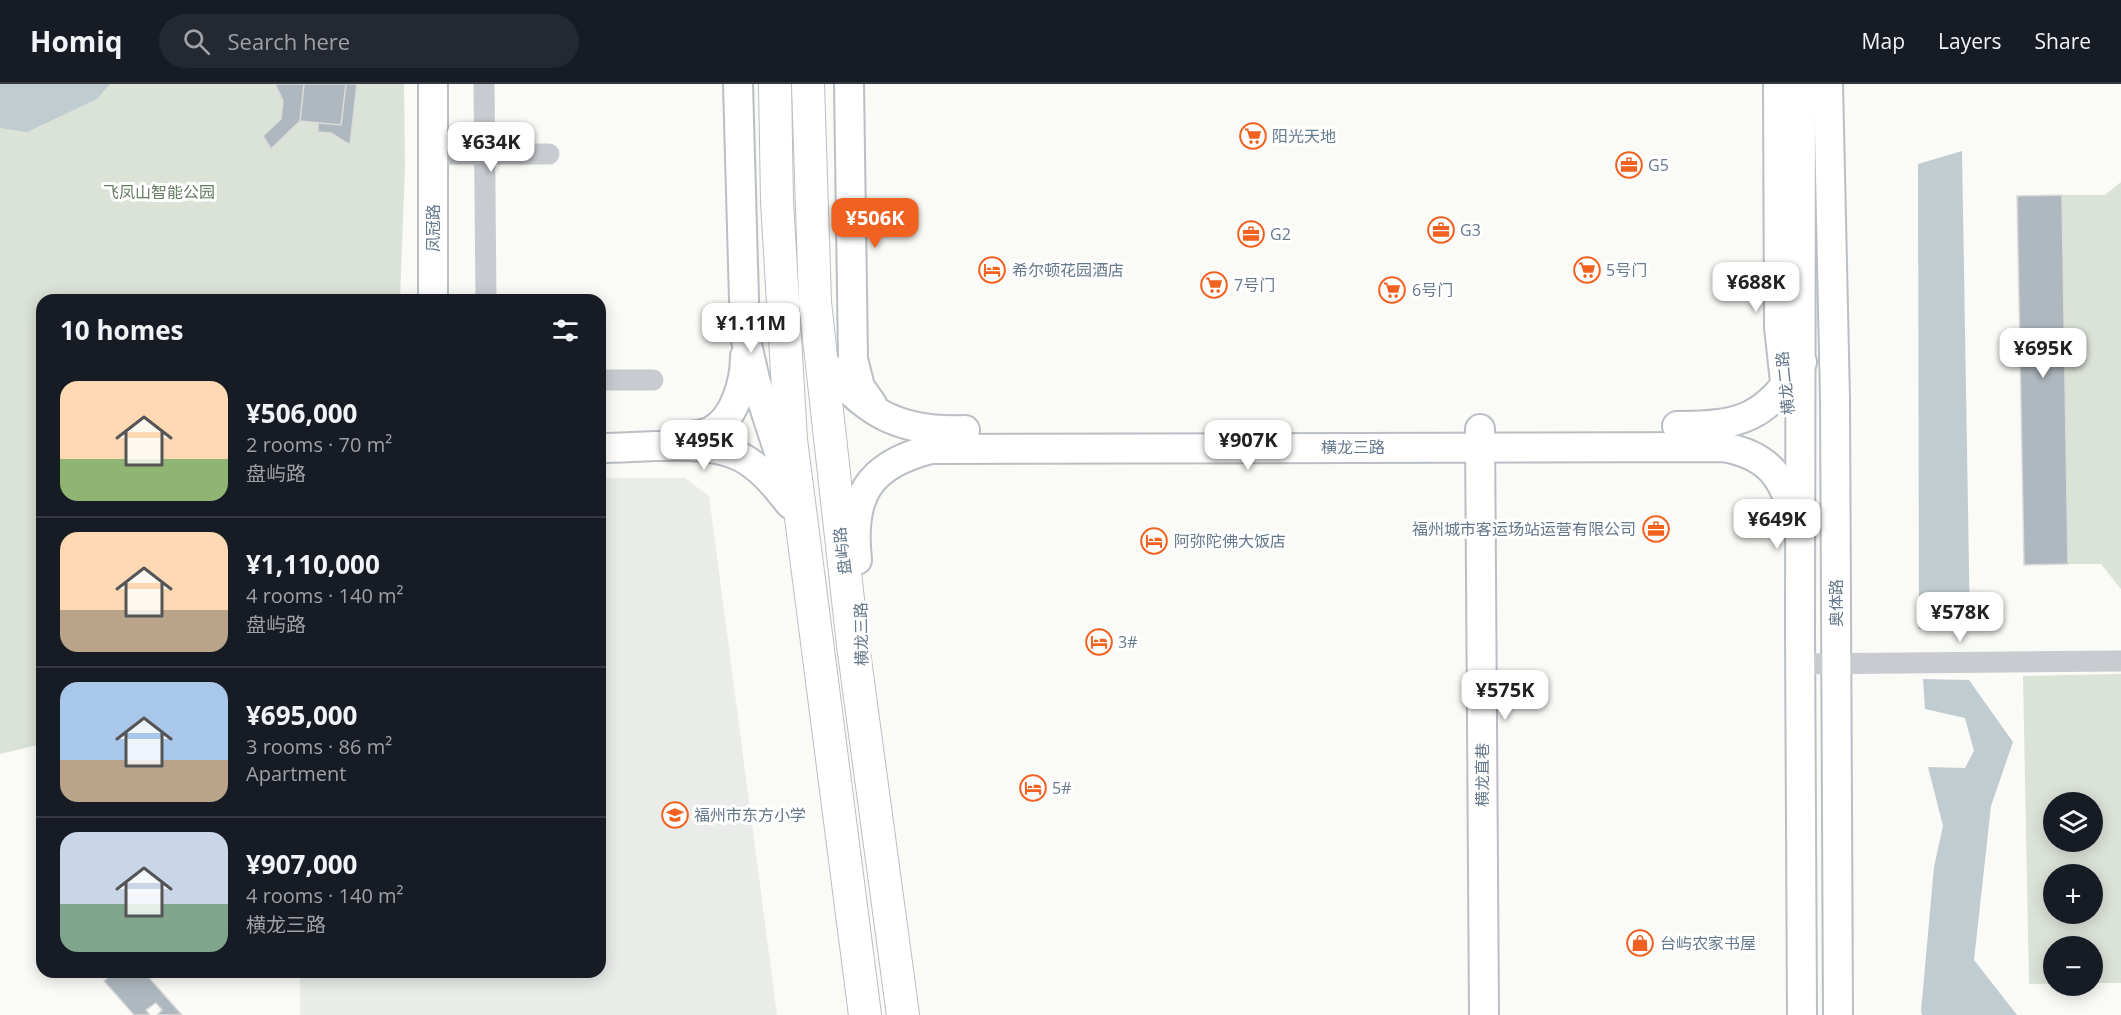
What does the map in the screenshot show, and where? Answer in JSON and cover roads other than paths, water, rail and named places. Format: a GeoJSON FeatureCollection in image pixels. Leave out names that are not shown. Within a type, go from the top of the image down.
{"type":"FeatureCollection","features":[{"type":"Feature","properties":{"kind":"main road","name":"凤冠路"},"geometry":{"type":"LineString","coordinates":[[433,84],[433,294]]}},
{"type":"Feature","properties":{"kind":"main road"},"geometry":{"type":"LineString","coordinates":[[721,424],[743,382],[745,336],[738,84]]}},
{"type":"Feature","properties":{"kind":"main road"},"geometry":{"type":"LineString","coordinates":[[775,84],[781,287],[791,440],[865,1015]]}},
{"type":"Feature","properties":{"kind":"main road","name":"盘屿路"},"geometry":{"type":"LineString","coordinates":[[808,84],[813,272],[821,359],[860,703],[903,1015]]}},
{"type":"Feature","properties":{"kind":"main road"},"geometry":{"type":"LineString","coordinates":[[849,84],[853,359],[860,387],[869,401],[889,420]]}},
{"type":"Feature","properties":{"kind":"main road","name":"横龙二路"},"geometry":{"type":"LineString","coordinates":[[1778,84],[1779,327],[1800,538]]}},
{"type":"Feature","properties":{"kind":"main road"},"geometry":{"type":"LineString","coordinates":[[1801,84],[1802,1015]]}},
{"type":"Feature","properties":{"kind":"main road","name":"奥体路"},"geometry":{"type":"LineString","coordinates":[[1828,84],[1838,1015]]}},
{"type":"Feature","properties":{"kind":"main road"},"geometry":{"type":"LineString","coordinates":[[606,437],[687,436],[710,432],[744,408],[759,393],[772,366],[781,287]]}},
{"type":"Feature","properties":{"kind":"main road"},"geometry":{"type":"LineString","coordinates":[[745,336],[759,393],[801,519]]}},
{"type":"Feature","properties":{"kind":"main road","name":"横龙三路"},"geometry":{"type":"LineString","coordinates":[[821,359],[852,396],[889,420],[915,429],[1480,437],[1710,446],[1747,452],[1761,459],[1782,482],[1800,538]]}},
{"type":"Feature","properties":{"kind":"main road","name":"横龙三路"},"geometry":{"type":"LineString","coordinates":[[860,703],[863,624],[855,541],[856,511],[861,496],[870,482],[886,466],[901,458],[931,449],[1480,437],[1719,426],[1762,410],[1785,386],[1802,362]]}},
{"type":"Feature","properties":{"kind":"main road","name":"横龙直巷"},"geometry":{"type":"LineString","coordinates":[[1480,437],[1484,1015]]}},
{"type":"Feature","properties":{"kind":"main road"},"geometry":{"type":"LineString","coordinates":[[606,448],[686,447],[727,451],[762,472],[801,519]]}},
{"type":"Feature","properties":{"kind":"street"},"geometry":{"type":"LineString","coordinates":[[484,84],[486,294]]}},
{"type":"Feature","properties":{"kind":"street"},"geometry":{"type":"LineString","coordinates":[[433,154],[549,154]]}},
{"type":"Feature","properties":{"kind":"street"},"geometry":{"type":"LineString","coordinates":[[606,380],[652,380]]}},
{"type":"Feature","properties":{"kind":"street"},"geometry":{"type":"LineString","coordinates":[[1800,664],[2121,661]]}},
{"type":"Feature","properties":{"kind":"place","name":"阳光天地"},"geometry":{"type":"Point","coordinates":[1253,136]}},
{"type":"Feature","properties":{"kind":"place","name":"G5"},"geometry":{"type":"Point","coordinates":[1629,165]}},
{"type":"Feature","properties":{"kind":"place","name":"G3"},"geometry":{"type":"Point","coordinates":[1441,230]}},
{"type":"Feature","properties":{"kind":"place","name":"G2"},"geometry":{"type":"Point","coordinates":[1251,234]}},
{"type":"Feature","properties":{"kind":"place","name":"希尔顿花园酒店"},"geometry":{"type":"Point","coordinates":[992,270]}},
{"type":"Feature","properties":{"kind":"place","name":"5号门"},"geometry":{"type":"Point","coordinates":[1587,270]}},
{"type":"Feature","properties":{"kind":"place","name":"7号门"},"geometry":{"type":"Point","coordinates":[1214,285]}},
{"type":"Feature","properties":{"kind":"place","name":"6号门"},"geometry":{"type":"Point","coordinates":[1392,290]}},
{"type":"Feature","properties":{"kind":"place","name":"福州城市客运场站运营有限公司"},"geometry":{"type":"Point","coordinates":[1656,529]}},
{"type":"Feature","properties":{"kind":"place","name":"阿弥陀佛大饭店"},"geometry":{"type":"Point","coordinates":[1154,541]}},
{"type":"Feature","properties":{"kind":"place","name":"3#"},"geometry":{"type":"Point","coordinates":[1099,642]}},
{"type":"Feature","properties":{"kind":"place","name":"5#"},"geometry":{"type":"Point","coordinates":[1033,788]}},
{"type":"Feature","properties":{"kind":"place","name":"福州市东方小学"},"geometry":{"type":"Point","coordinates":[675,815]}},
{"type":"Feature","properties":{"kind":"place","name":"台屿农家书屋"},"geometry":{"type":"Point","coordinates":[1640,943]}},
{"type":"Feature","properties":{"kind":"park label","name":"飞凤山智能公园"},"geometry":{"type":"Point","coordinates":[159,192]}}]}
